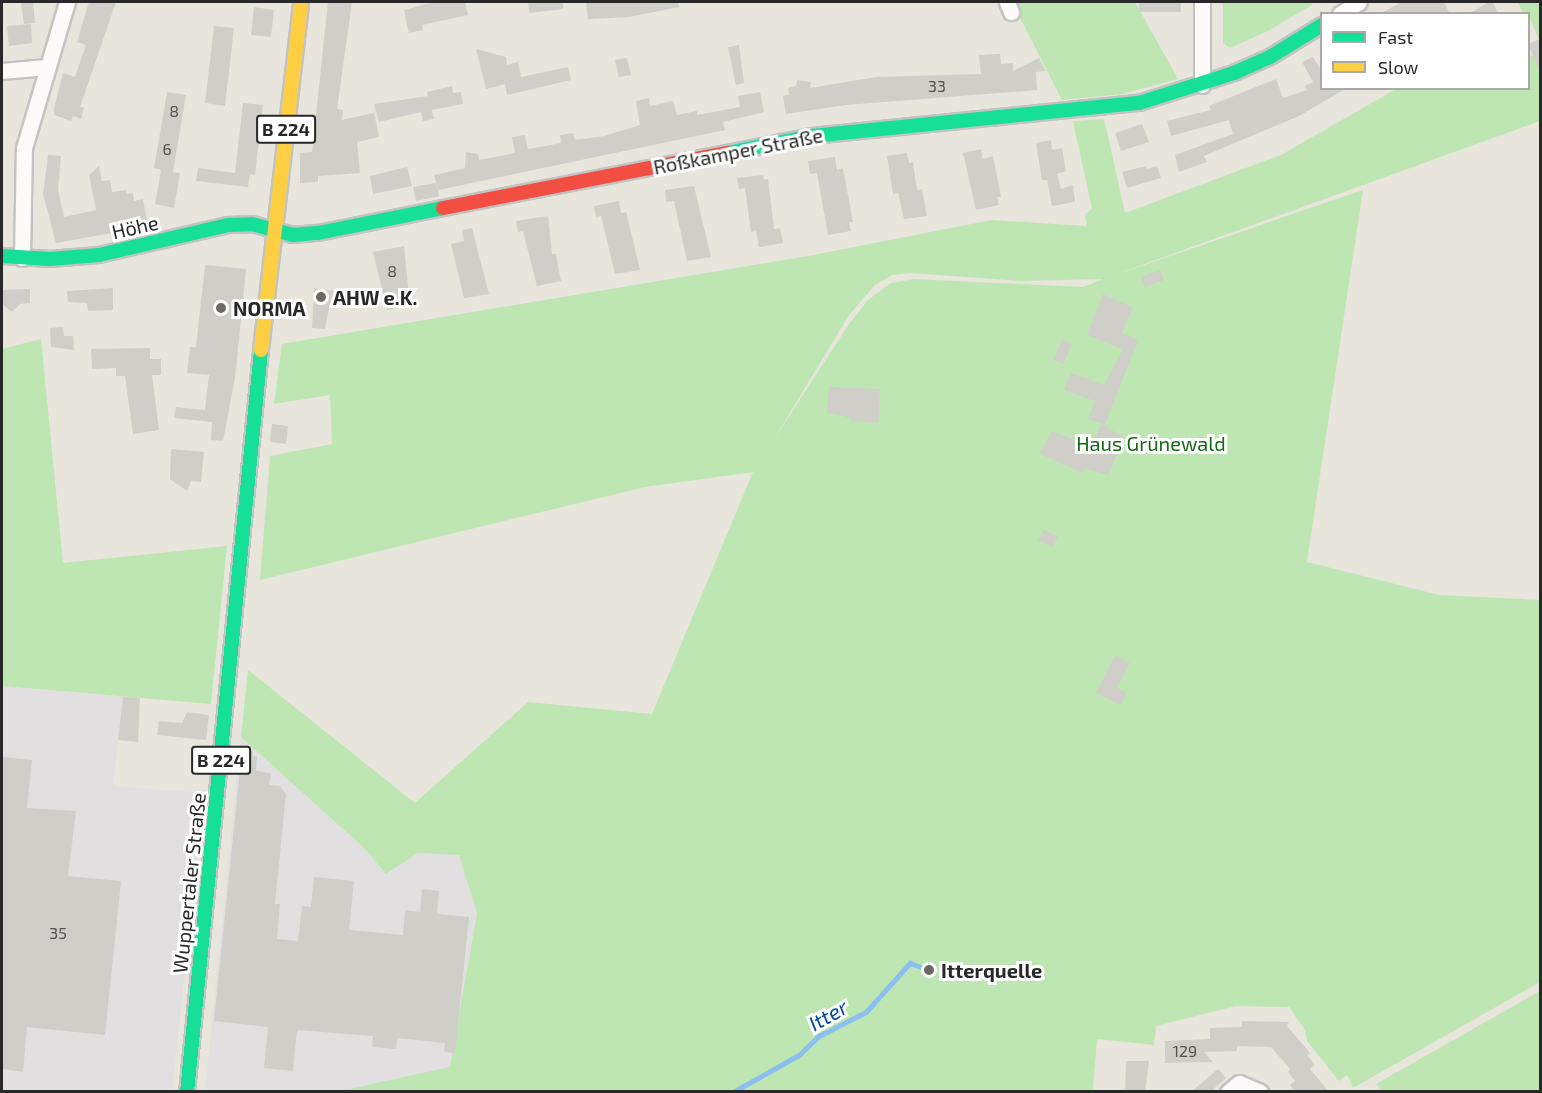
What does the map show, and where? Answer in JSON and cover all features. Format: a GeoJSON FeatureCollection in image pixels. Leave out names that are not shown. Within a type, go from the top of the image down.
{"type":"FeatureCollection","features":[{"type":"Feature","properties":{"kind":"street"},"geometry":{"type":"LineString","coordinates":[[22,258],[24,148],[67,2]]}},
{"type":"Feature","properties":{"kind":"street","name":"B 224"},"geometry":{"type":"LineString","coordinates":[[276,230],[301,2]]}},
{"type":"Feature","properties":{"kind":"street"},"geometry":{"type":"LineString","coordinates":[[1202,2],[1202,85]]}},
{"type":"Feature","properties":{"kind":"street"},"geometry":{"type":"LineString","coordinates":[[1343,12],[1359,2]]}},
{"type":"Feature","properties":{"kind":"street","name":"Roßkamper Straße"},"geometry":{"type":"LineString","coordinates":[[276,230],[293,235],[318,233],[812,136],[1139,103],[1202,85],[1270,57],[1320,26]]}},
{"type":"Feature","properties":{"kind":"street"},"geometry":{"type":"LineString","coordinates":[[2,71],[46,67]]}},
{"type":"Feature","properties":{"kind":"street","name":"Höhe"},"geometry":{"type":"LineString","coordinates":[[2,256],[22,258],[99,255],[228,225],[252,224],[276,230]]}},
{"type":"Feature","properties":{"kind":"street","name":"Wuppertaler Straße"},"geometry":{"type":"LineString","coordinates":[[187,1092],[276,230]]}},
{"type":"Feature","properties":{"kind":"street"},"geometry":{"type":"LineString","coordinates":[[1228,1092],[1239,1083],[1260,1092]]}},
{"type":"Feature","properties":{"kind":"shaded area"},"geometry":{"type":"Polygon","coordinates":[[[2,686],[123,697],[113,786],[204,793],[172,1091],[2,1091],[2,686]]]}},
{"type":"Feature","properties":{"kind":"shaded area"},"geometry":{"type":"Polygon","coordinates":[[[241,737],[363,847],[386,874],[418,853],[459,855],[477,913],[450,1068],[340,1091],[205,1092],[241,737]]]}},
{"type":"Feature","properties":{"kind":"green space"},"geometry":{"type":"Polygon","coordinates":[[[1012,2],[1135,2],[1178,79],[1122,94],[1062,100],[1012,2]]]}},
{"type":"Feature","properties":{"kind":"green space"},"geometry":{"type":"Polygon","coordinates":[[[1223,2],[1311,2],[1312,5],[1268,31],[1230,48],[1223,43],[1223,2]]]}},
{"type":"Feature","properties":{"kind":"green space"},"geometry":{"type":"Polygon","coordinates":[[[1517,2],[1540,2],[1540,42],[1530,19],[1530,12],[1523,12],[1517,2]]]}},
{"type":"Feature","properties":{"kind":"green space","name":"Haus Grünewald"},"geometry":{"type":"Polygon","coordinates":[[[1540,52],[1540,121],[1106,278],[1363,190],[1307,562],[1439,595],[1540,600],[1540,982],[1353,1088],[1347,1075],[1339,1081],[1307,1041],[1305,1030],[1289,1007],[1236,1006],[1156,1026],[1154,1045],[1097,1039],[1093,1091],[340,1091],[450,1067],[477,913],[459,855],[418,853],[386,874],[363,847],[241,737],[248,670],[415,803],[528,702],[652,714],[753,472],[645,487],[260,580],[270,456],[332,444],[330,395],[274,404],[282,344],[808,256],[992,220],[1087,226],[1085,214],[1092,209],[1073,121],[1104,119],[1125,213],[1281,155],[1394,90],[1530,90],[1530,57],[1540,52]],[[910,273],[892,275],[875,285],[849,315],[773,441],[849,324],[868,300],[891,283],[914,279],[1083,287],[1104,279],[1021,281],[910,273]]]}},
{"type":"Feature","properties":{"kind":"green space"},"geometry":{"type":"Polygon","coordinates":[[[41,339],[63,563],[227,546],[211,704],[2,686],[2,349],[41,339]]]}},
{"type":"Feature","properties":{"kind":"green space"},"geometry":{"type":"Polygon","coordinates":[[[1540,991],[1540,1091],[1383,1092],[1376,1084],[1540,991]]]}},
{"type":"Feature","properties":{"kind":"building"},"geometry":{"type":"Polygon","coordinates":[[[21,2],[33,2],[35,23],[24,24],[21,2]]]}},
{"type":"Feature","properties":{"kind":"building"},"geometry":{"type":"Polygon","coordinates":[[[89,2],[116,2],[80,107],[84,108],[81,119],[73,116],[71,121],[54,115],[54,109],[63,73],[75,77],[86,45],[77,42],[89,2]]]}},
{"type":"Feature","properties":{"kind":"building"},"geometry":{"type":"Polygon","coordinates":[[[328,2],[352,2],[337,109],[343,110],[342,120],[374,113],[379,137],[357,142],[360,173],[318,176],[318,182],[300,183],[300,153],[312,152],[328,2]]]}},
{"type":"Feature","properties":{"kind":"building"},"geometry":{"type":"Polygon","coordinates":[[[434,2],[465,2],[468,15],[422,25],[423,30],[409,33],[404,10],[434,2]]]}},
{"type":"Feature","properties":{"kind":"building"},"geometry":{"type":"Polygon","coordinates":[[[528,2],[563,2],[563,9],[529,13],[528,2]]]}},
{"type":"Feature","properties":{"kind":"building"},"geometry":{"type":"Polygon","coordinates":[[[586,2],[678,2],[679,7],[629,17],[588,19],[586,2]]]}},
{"type":"Feature","properties":{"kind":"building"},"geometry":{"type":"Polygon","coordinates":[[[1139,2],[1181,2],[1181,12],[1139,12],[1139,2]]]}},
{"type":"Feature","properties":{"kind":"building"},"geometry":{"type":"Polygon","coordinates":[[[1402,2],[1444,2],[1449,12],[1383,12],[1402,2]]]}},
{"type":"Feature","properties":{"kind":"building"},"geometry":{"type":"Polygon","coordinates":[[[1493,2],[1497,12],[1472,12],[1493,2]]]}},
{"type":"Feature","properties":{"kind":"building"},"geometry":{"type":"Polygon","coordinates":[[[254,7],[274,10],[271,37],[251,35],[254,7]]]}},
{"type":"Feature","properties":{"kind":"building"},"geometry":{"type":"Polygon","coordinates":[[[31,24],[32,43],[9,46],[7,26],[31,24]]]}},
{"type":"Feature","properties":{"kind":"building"},"geometry":{"type":"Polygon","coordinates":[[[214,26],[234,28],[225,106],[205,103],[214,26]]]}},
{"type":"Feature","properties":{"kind":"building"},"geometry":{"type":"Polygon","coordinates":[[[1540,39],[1540,73],[1530,49],[1530,43],[1540,39]]]}},
{"type":"Feature","properties":{"kind":"building"},"geometry":{"type":"Polygon","coordinates":[[[739,45],[744,83],[736,85],[728,47],[739,45]]]}},
{"type":"Feature","properties":{"kind":"building"},"geometry":{"type":"Polygon","coordinates":[[[476,49],[506,57],[507,65],[518,62],[521,77],[568,67],[571,80],[507,95],[505,84],[486,89],[476,49]]]}},
{"type":"Feature","properties":{"kind":"building"},"geometry":{"type":"Polygon","coordinates":[[[1000,54],[1001,64],[1013,63],[1013,71],[1039,58],[1046,71],[1036,72],[1037,90],[846,105],[786,114],[783,96],[789,95],[788,88],[796,86],[797,80],[811,82],[810,88],[876,77],[981,74],[979,55],[1000,54]]]}},
{"type":"Feature","properties":{"kind":"building"},"geometry":{"type":"Polygon","coordinates":[[[1313,57],[1320,69],[1320,90],[1344,90],[1299,116],[1204,156],[1207,162],[1179,172],[1175,155],[1233,134],[1229,120],[1171,136],[1167,121],[1211,110],[1209,106],[1276,79],[1283,98],[1307,90],[1305,86],[1313,82],[1302,62],[1313,57]]]}},
{"type":"Feature","properties":{"kind":"building"},"geometry":{"type":"Polygon","coordinates":[[[627,58],[631,75],[619,77],[615,60],[627,58]]]}},
{"type":"Feature","properties":{"kind":"building"},"geometry":{"type":"Polygon","coordinates":[[[452,86],[453,93],[461,92],[463,104],[432,110],[434,119],[423,121],[421,112],[379,122],[374,104],[428,96],[427,92],[452,86]]]}},
{"type":"Feature","properties":{"kind":"building"},"geometry":{"type":"Polygon","coordinates":[[[167,92],[186,95],[173,172],[180,173],[174,208],[155,204],[161,170],[154,168],[167,92]]]}},
{"type":"Feature","properties":{"kind":"building"},"geometry":{"type":"Polygon","coordinates":[[[760,92],[764,112],[723,122],[725,130],[438,190],[434,175],[465,168],[466,152],[478,154],[479,160],[515,153],[512,137],[525,135],[528,149],[561,143],[560,135],[573,133],[575,140],[604,136],[640,125],[636,101],[649,98],[650,106],[673,101],[677,115],[697,111],[697,115],[740,107],[738,96],[760,92]]]}},
{"type":"Feature","properties":{"kind":"building"},"geometry":{"type":"Polygon","coordinates":[[[243,103],[263,105],[255,175],[250,174],[248,187],[196,181],[198,168],[235,173],[243,103]]]}},
{"type":"Feature","properties":{"kind":"building"},"geometry":{"type":"Polygon","coordinates":[[[1142,124],[1149,142],[1121,151],[1115,133],[1142,124]]]}},
{"type":"Feature","properties":{"kind":"building"},"geometry":{"type":"Polygon","coordinates":[[[1051,140],[1052,150],[1062,148],[1066,171],[1057,174],[1061,189],[1073,185],[1075,202],[1052,206],[1047,180],[1042,180],[1036,143],[1051,140]]]}},
{"type":"Feature","properties":{"kind":"building"},"geometry":{"type":"Polygon","coordinates":[[[981,149],[983,159],[993,156],[1001,197],[997,197],[999,205],[976,210],[963,153],[981,149]]]}},
{"type":"Feature","properties":{"kind":"building"},"geometry":{"type":"Polygon","coordinates":[[[907,153],[909,163],[913,162],[917,190],[922,189],[927,216],[904,219],[898,193],[893,194],[887,156],[907,153]]]}},
{"type":"Feature","properties":{"kind":"building"},"geometry":{"type":"Polygon","coordinates":[[[48,155],[61,156],[58,190],[64,217],[96,210],[89,175],[99,166],[102,181],[110,180],[112,192],[126,190],[126,194],[133,193],[134,201],[143,199],[147,222],[133,224],[134,229],[56,243],[43,194],[48,155]]]}},
{"type":"Feature","properties":{"kind":"building"},"geometry":{"type":"Polygon","coordinates":[[[835,157],[837,170],[843,168],[853,222],[849,222],[851,231],[828,235],[817,173],[810,174],[808,161],[835,157]]]}},
{"type":"Feature","properties":{"kind":"building"},"geometry":{"type":"Polygon","coordinates":[[[1146,166],[1147,169],[1157,166],[1161,178],[1127,188],[1122,172],[1146,166]]]}},
{"type":"Feature","properties":{"kind":"building"},"geometry":{"type":"Polygon","coordinates":[[[407,167],[412,186],[373,194],[370,176],[407,167]]]}},
{"type":"Feature","properties":{"kind":"building"},"geometry":{"type":"Polygon","coordinates":[[[763,175],[764,180],[768,179],[774,229],[780,228],[783,243],[759,247],[756,231],[751,232],[745,188],[739,189],[737,178],[763,175]]]}},
{"type":"Feature","properties":{"kind":"building"},"geometry":{"type":"Polygon","coordinates":[[[436,183],[439,196],[416,201],[413,187],[436,183]]]}},
{"type":"Feature","properties":{"kind":"building"},"geometry":{"type":"Polygon","coordinates":[[[694,186],[711,257],[687,261],[674,201],[666,202],[665,190],[694,186]]]}},
{"type":"Feature","properties":{"kind":"building"},"geometry":{"type":"Polygon","coordinates":[[[619,201],[621,213],[626,212],[640,270],[615,274],[601,216],[596,217],[594,206],[619,201]]]}},
{"type":"Feature","properties":{"kind":"building"},"geometry":{"type":"Polygon","coordinates":[[[548,216],[552,254],[556,254],[561,281],[537,286],[523,231],[518,232],[516,221],[548,216]]]}},
{"type":"Feature","properties":{"kind":"building"},"geometry":{"type":"Polygon","coordinates":[[[472,228],[489,294],[464,298],[451,244],[464,241],[462,230],[472,228]]]}},
{"type":"Feature","properties":{"kind":"building"},"geometry":{"type":"Polygon","coordinates":[[[404,246],[410,306],[387,310],[373,252],[404,246]]]}},
{"type":"Feature","properties":{"kind":"building","name":"NORMA"},"geometry":{"type":"Polygon","coordinates":[[[205,265],[246,269],[235,378],[223,441],[211,440],[212,422],[174,418],[176,407],[205,410],[209,375],[187,373],[190,347],[196,347],[205,265]]]}},
{"type":"Feature","properties":{"kind":"building"},"geometry":{"type":"Polygon","coordinates":[[[1160,270],[1164,280],[1145,287],[1141,277],[1160,270]]]}},
{"type":"Feature","properties":{"kind":"building"},"geometry":{"type":"Polygon","coordinates":[[[113,288],[113,310],[88,311],[87,303],[68,302],[67,291],[113,288]]]}},
{"type":"Feature","properties":{"kind":"building"},"geometry":{"type":"Polygon","coordinates":[[[314,288],[342,292],[340,305],[330,304],[325,329],[312,328],[314,288]]]}},
{"type":"Feature","properties":{"kind":"building"},"geometry":{"type":"Polygon","coordinates":[[[30,289],[30,303],[20,304],[12,312],[2,304],[2,290],[30,289]]]}},
{"type":"Feature","properties":{"kind":"building"},"geometry":{"type":"Polygon","coordinates":[[[1103,294],[1133,307],[1122,333],[1138,340],[1105,425],[1088,419],[1095,401],[1064,390],[1071,373],[1104,385],[1120,355],[1122,349],[1087,335],[1103,294]]]}},
{"type":"Feature","properties":{"kind":"building"},"geometry":{"type":"Polygon","coordinates":[[[63,327],[64,336],[73,336],[74,350],[51,347],[50,328],[63,327]]]}},
{"type":"Feature","properties":{"kind":"building"},"geometry":{"type":"Polygon","coordinates":[[[1062,340],[1072,344],[1063,364],[1053,360],[1062,340]]]}},
{"type":"Feature","properties":{"kind":"building"},"geometry":{"type":"Polygon","coordinates":[[[150,348],[150,359],[161,359],[161,375],[152,375],[159,430],[133,434],[125,376],[116,376],[116,368],[92,369],[91,349],[150,348]]]}},
{"type":"Feature","properties":{"kind":"building"},"geometry":{"type":"Polygon","coordinates":[[[829,387],[880,389],[878,423],[851,421],[851,418],[827,412],[829,387]]]}},
{"type":"Feature","properties":{"kind":"building"},"geometry":{"type":"Polygon","coordinates":[[[272,424],[288,426],[286,444],[270,442],[272,424]]]}},
{"type":"Feature","properties":{"kind":"building"},"geometry":{"type":"Polygon","coordinates":[[[1101,424],[1124,437],[1108,475],[1085,468],[1083,473],[1040,454],[1051,431],[1092,446],[1101,424]]]}},
{"type":"Feature","properties":{"kind":"building"},"geometry":{"type":"Polygon","coordinates":[[[171,449],[204,452],[201,482],[191,481],[187,491],[170,479],[171,449]]]}},
{"type":"Feature","properties":{"kind":"building"},"geometry":{"type":"Polygon","coordinates":[[[1043,530],[1058,536],[1053,547],[1038,541],[1043,530]]]}},
{"type":"Feature","properties":{"kind":"building"},"geometry":{"type":"Polygon","coordinates":[[[1115,655],[1130,663],[1117,688],[1127,693],[1121,705],[1096,693],[1115,655]]]}},
{"type":"Feature","properties":{"kind":"building"},"geometry":{"type":"Polygon","coordinates":[[[123,697],[140,698],[138,742],[118,740],[123,697]]]}},
{"type":"Feature","properties":{"kind":"building"},"geometry":{"type":"Polygon","coordinates":[[[187,712],[209,715],[206,740],[157,735],[159,721],[182,723],[187,712]]]}},
{"type":"Feature","properties":{"kind":"building"},"geometry":{"type":"Polygon","coordinates":[[[242,750],[253,751],[253,756],[257,756],[256,771],[271,773],[269,785],[280,786],[286,794],[275,904],[280,904],[277,939],[298,941],[302,906],[311,907],[314,877],[354,881],[349,930],[403,935],[405,910],[420,912],[422,889],[439,891],[437,914],[469,917],[455,1053],[444,1052],[445,1043],[397,1038],[396,1049],[372,1047],[373,1036],[297,1030],[293,1071],[264,1068],[268,1027],[214,1021],[242,750]]]}},
{"type":"Feature","properties":{"kind":"building"},"geometry":{"type":"Polygon","coordinates":[[[2,757],[32,760],[27,808],[76,811],[68,876],[121,881],[105,1035],[27,1027],[23,1072],[2,1069],[2,757]]]}},
{"type":"Feature","properties":{"kind":"building"},"geometry":{"type":"Polygon","coordinates":[[[1242,1021],[1289,1022],[1287,1026],[1310,1053],[1307,1055],[1315,1065],[1310,1069],[1329,1092],[1296,1092],[1290,1085],[1295,1081],[1288,1072],[1290,1069],[1271,1047],[1237,1046],[1237,1051],[1204,1052],[1213,1062],[1165,1063],[1165,1041],[1210,1039],[1210,1028],[1242,1027],[1242,1021]]]}},
{"type":"Feature","properties":{"kind":"building"},"geometry":{"type":"Polygon","coordinates":[[[1126,1061],[1149,1061],[1145,1092],[1125,1092],[1126,1061]]]}},
{"type":"Feature","properties":{"kind":"building"},"geometry":{"type":"Polygon","coordinates":[[[1218,1069],[1226,1078],[1210,1092],[1191,1092],[1218,1069]]]}},
{"type":"Feature","properties":{"kind":"waterway","name":"Itter"},"geometry":{"type":"LineString","coordinates":[[733,1092],[799,1055],[819,1036],[866,1012],[910,963],[929,970]]}},
{"type":"Feature","properties":{"kind":"traffic: fast"},"geometry":{"type":"LineString","coordinates":[[727,153],[812,136],[1139,103],[1234,73],[1270,57],[1320,26]]}},
{"type":"Feature","properties":{"kind":"traffic: fast"},"geometry":{"type":"LineString","coordinates":[[2,256],[50,259],[99,255],[228,225],[252,224],[293,235],[318,233],[443,208]]}},
{"type":"Feature","properties":{"kind":"traffic: fast"},"geometry":{"type":"LineString","coordinates":[[187,1092],[261,350]]}},
{"type":"Feature","properties":{"kind":"traffic: slow"},"geometry":{"type":"LineString","coordinates":[[261,350],[301,2]]}},
{"type":"Feature","properties":{"kind":"traffic: jam"},"geometry":{"type":"LineString","coordinates":[[443,208],[727,153]]}},
{"type":"Feature","properties":{"kind":"place","name":"AHW e.K."},"geometry":{"type":"Point","coordinates":[321,297]}},
{"type":"Feature","properties":{"kind":"place","name":"NORMA"},"geometry":{"type":"Point","coordinates":[221,308]}},
{"type":"Feature","properties":{"kind":"place","name":"Itterquelle"},"geometry":{"type":"Point","coordinates":[929,970]}}]}
